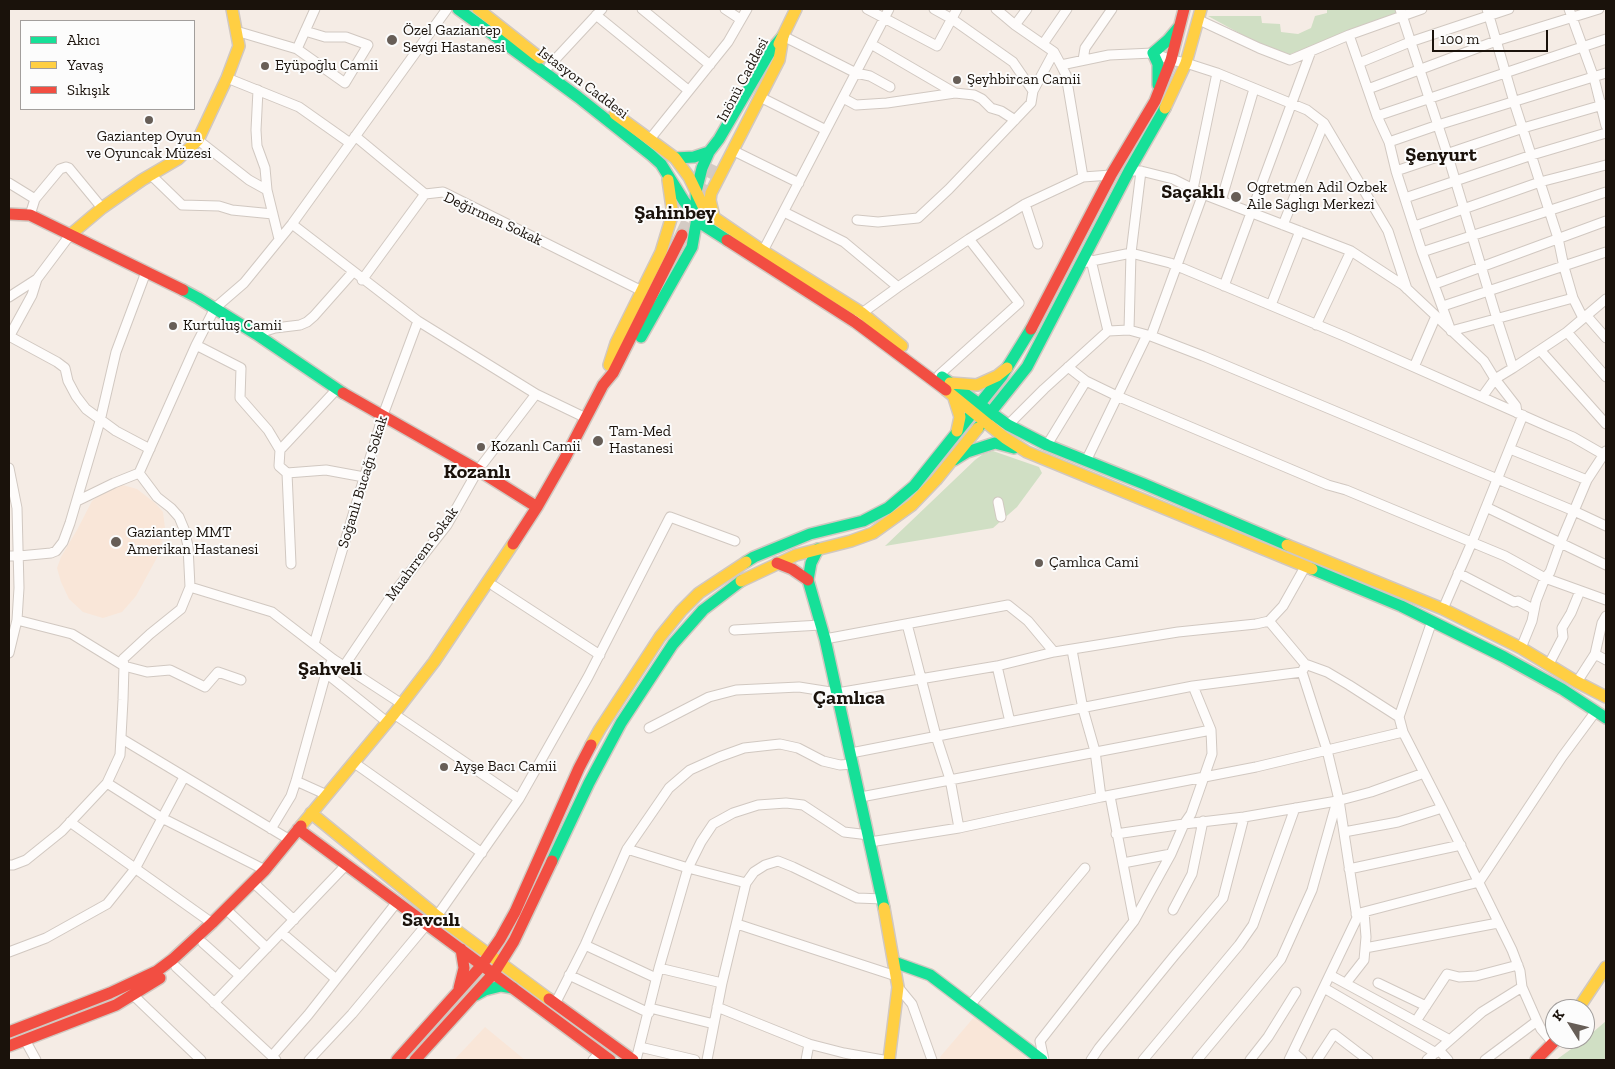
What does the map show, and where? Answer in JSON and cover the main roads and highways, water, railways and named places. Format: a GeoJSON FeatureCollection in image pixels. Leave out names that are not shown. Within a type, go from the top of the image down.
{"type":"FeatureCollection","features":[{"type":"Feature","properties":{"kind":"main road"},"geometry":{"type":"LineString","coordinates":[[70,235],[102,208],[178,159],[198,140],[227,78],[239,46],[232,9]]}},
{"type":"Feature","properties":{"kind":"main road","name":"Istasyon Caddesi"},"geometry":{"type":"LineString","coordinates":[[458,9],[621,130],[661,164],[678,193],[697,218],[721,236],[858,318]]}},
{"type":"Feature","properties":{"kind":"main road"},"geometry":{"type":"LineString","coordinates":[[478,9],[549,66],[675,158],[689,178],[703,206],[714,217],[763,251],[834,294],[858,318],[954,398],[975,408]]}},
{"type":"Feature","properties":{"kind":"main road","name":"Inönü Caddesi"},"geometry":{"type":"LineString","coordinates":[[716,165],[784,36],[796,9]]}},
{"type":"Feature","properties":{"kind":"main road"},"geometry":{"type":"LineString","coordinates":[[397,1060],[490,955],[515,912],[587,752],[660,637],[681,611],[698,593],[754,557],[810,534],[863,521],[888,508],[914,486],[1007,368],[1057,282],[1111,175],[1155,101],[1171,60],[1184,9]]}},
{"type":"Feature","properties":{"kind":"main road"},"geometry":{"type":"LineString","coordinates":[[415,1060],[472,997],[496,968],[514,941],[601,760],[621,723],[673,644],[703,610],[746,578],[777,563],[818,548],[851,541],[873,533],[894,520],[912,505],[954,460],[1027,368],[1087,261],[1129,171],[1170,100],[1186,62],[1200,14]]}},
{"type":"Feature","properties":{"kind":"main road"},"geometry":{"type":"LineString","coordinates":[[1158,92],[1158,64],[1153,53],[1168,40],[1180,24]]}},
{"type":"Feature","properties":{"kind":"main road"},"geometry":{"type":"LineString","coordinates":[[714,217],[710,200],[712,193],[732,150],[780,60],[784,36]]}},
{"type":"Feature","properties":{"kind":"main road"},"geometry":{"type":"LineString","coordinates":[[393,718],[454,634],[537,507],[586,418],[606,386],[630,357],[692,247],[697,218],[696,192],[702,168],[709,152],[719,139],[771,50],[784,36]]}},
{"type":"Feature","properties":{"kind":"main road"},"geometry":{"type":"LineString","coordinates":[[675,158],[694,157],[709,152]]}},
{"type":"Feature","properties":{"kind":"main road"},"geometry":{"type":"LineString","coordinates":[[606,386],[616,343],[662,252],[672,208],[667,174]]}},
{"type":"Feature","properties":{"kind":"main road"},"geometry":{"type":"LineString","coordinates":[[9,214],[30,214],[198,298],[256,334],[337,389],[478,470],[537,507]]}},
{"type":"Feature","properties":{"kind":"main road"},"geometry":{"type":"LineString","coordinates":[[9,1046],[116,1005],[133,995],[176,967],[203,943],[257,886],[393,718],[494,586],[540,516],[575,456],[612,373],[682,235]]}},
{"type":"Feature","properties":{"kind":"main road"},"geometry":{"type":"LineString","coordinates":[[692,247],[706,238],[721,236]]}},
{"type":"Feature","properties":{"kind":"main road"},"geometry":{"type":"LineString","coordinates":[[858,318],[950,383],[987,417],[1005,438],[1027,452]]}},
{"type":"Feature","properties":{"kind":"main road"},"geometry":{"type":"LineString","coordinates":[[950,383],[977,385],[997,376],[1007,368]]}},
{"type":"Feature","properties":{"kind":"main road"},"geometry":{"type":"LineString","coordinates":[[954,398],[960,417],[957,431]]}},
{"type":"Feature","properties":{"kind":"main road"},"geometry":{"type":"LineString","coordinates":[[987,417],[1256,533],[1442,609],[1520,648],[1606,697]]}},
{"type":"Feature","properties":{"kind":"main road"},"geometry":{"type":"LineString","coordinates":[[954,460],[967,452],[994,443],[1027,452],[1401,606],[1504,657],[1606,718]]}},
{"type":"Feature","properties":{"kind":"main road"},"geometry":{"type":"LineString","coordinates":[[818,548],[811,563],[808,580],[825,639],[861,797],[897,981],[890,1060]]}},
{"type":"Feature","properties":{"kind":"main road"},"geometry":{"type":"LineString","coordinates":[[777,563],[792,569],[808,580]]}},
{"type":"Feature","properties":{"kind":"main road"},"geometry":{"type":"LineString","coordinates":[[314,815],[328,795],[356,764]]}},
{"type":"Feature","properties":{"kind":"main road"},"geometry":{"type":"LineString","coordinates":[[314,815],[437,916],[490,955],[496,968],[514,988],[596,1057],[610,1060]]}},
{"type":"Feature","properties":{"kind":"main road"},"geometry":{"type":"LineString","coordinates":[[9,1032],[142,979],[173,959],[265,870],[290,840],[301,831]]}},
{"type":"Feature","properties":{"kind":"main road"},"geometry":{"type":"LineString","coordinates":[[301,831],[482,965],[518,976],[634,1060]]}},
{"type":"Feature","properties":{"kind":"main road"},"geometry":{"type":"LineString","coordinates":[[474,943],[489,944],[500,939]]}},
{"type":"Feature","properties":{"kind":"main road"},"geometry":{"type":"LineString","coordinates":[[514,941],[513,962],[518,976]]}},
{"type":"Feature","properties":{"kind":"main road"},"geometry":{"type":"LineString","coordinates":[[456,994],[462,983],[464,968],[460,949]]}},
{"type":"Feature","properties":{"kind":"main road"},"geometry":{"type":"LineString","coordinates":[[894,962],[930,975],[1043,1060]]}},
{"type":"Feature","properties":{"kind":"main road"},"geometry":{"type":"LineString","coordinates":[[1585,999],[1606,967]]}},
{"type":"Feature","properties":{"kind":"main road"},"geometry":{"type":"LineString","coordinates":[[472,997],[486,990],[501,986],[514,988]]}},
{"type":"Feature","properties":{"kind":"main road"},"geometry":{"type":"LineString","coordinates":[[1536,1060],[1548,1049]]}},
{"type":"Feature","properties":{"kind":"tunnel"},"geometry":{"type":"LineString","coordinates":[[682,235],[716,165]]}},
{"type":"Feature","properties":{"kind":"place","name":"Özel Gaziantep Sevgi Hastanesi"},"geometry":{"type":"Point","coordinates":[392,40]}},
{"type":"Feature","properties":{"kind":"place","name":"Eyüpoğlu Camii"},"geometry":{"type":"Point","coordinates":[265,66]}},
{"type":"Feature","properties":{"kind":"place","name":"Şeyhbircan Camii"},"geometry":{"type":"Point","coordinates":[957,80]}},
{"type":"Feature","properties":{"kind":"place","name":"Gaziantep Oyun ve Oyuncak Müzesi"},"geometry":{"type":"Point","coordinates":[149,120]}},
{"type":"Feature","properties":{"kind":"place","name":"Ogretmen Adil Ozbek Aile Saglıgı Merkezi"},"geometry":{"type":"Point","coordinates":[1236,197]}},
{"type":"Feature","properties":{"kind":"place","name":"Kurtuluş Camii"},"geometry":{"type":"Point","coordinates":[173,326]}},
{"type":"Feature","properties":{"kind":"place","name":"Tam-Med Hastanesi"},"geometry":{"type":"Point","coordinates":[598,441]}},
{"type":"Feature","properties":{"kind":"place","name":"Kozanlı Camii"},"geometry":{"type":"Point","coordinates":[481,447]}},
{"type":"Feature","properties":{"kind":"place","name":"Gaziantep MMT Amerikan Hastanesi"},"geometry":{"type":"Point","coordinates":[116,542]}},
{"type":"Feature","properties":{"kind":"place","name":"Çamlıca Cami"},"geometry":{"type":"Point","coordinates":[1039,563]}},
{"type":"Feature","properties":{"kind":"place","name":"Ayşe Bacı Camii"},"geometry":{"type":"Point","coordinates":[444,767]}},
{"type":"Feature","properties":{"kind":"district","name":"Şenyurt"},"geometry":{"type":"Point","coordinates":[1441,155]}},
{"type":"Feature","properties":{"kind":"district","name":"Saçaklı"},"geometry":{"type":"Point","coordinates":[1193,192]}},
{"type":"Feature","properties":{"kind":"district","name":"Şahinbey"},"geometry":{"type":"Point","coordinates":[675,213]}},
{"type":"Feature","properties":{"kind":"district","name":"Kozanlı"},"geometry":{"type":"Point","coordinates":[477,472]}},
{"type":"Feature","properties":{"kind":"district","name":"Şahveli"},"geometry":{"type":"Point","coordinates":[330,669]}},
{"type":"Feature","properties":{"kind":"district","name":"Çamlıca"},"geometry":{"type":"Point","coordinates":[849,698]}},
{"type":"Feature","properties":{"kind":"district","name":"Savcılı"},"geometry":{"type":"Point","coordinates":[431,920]}}]}
